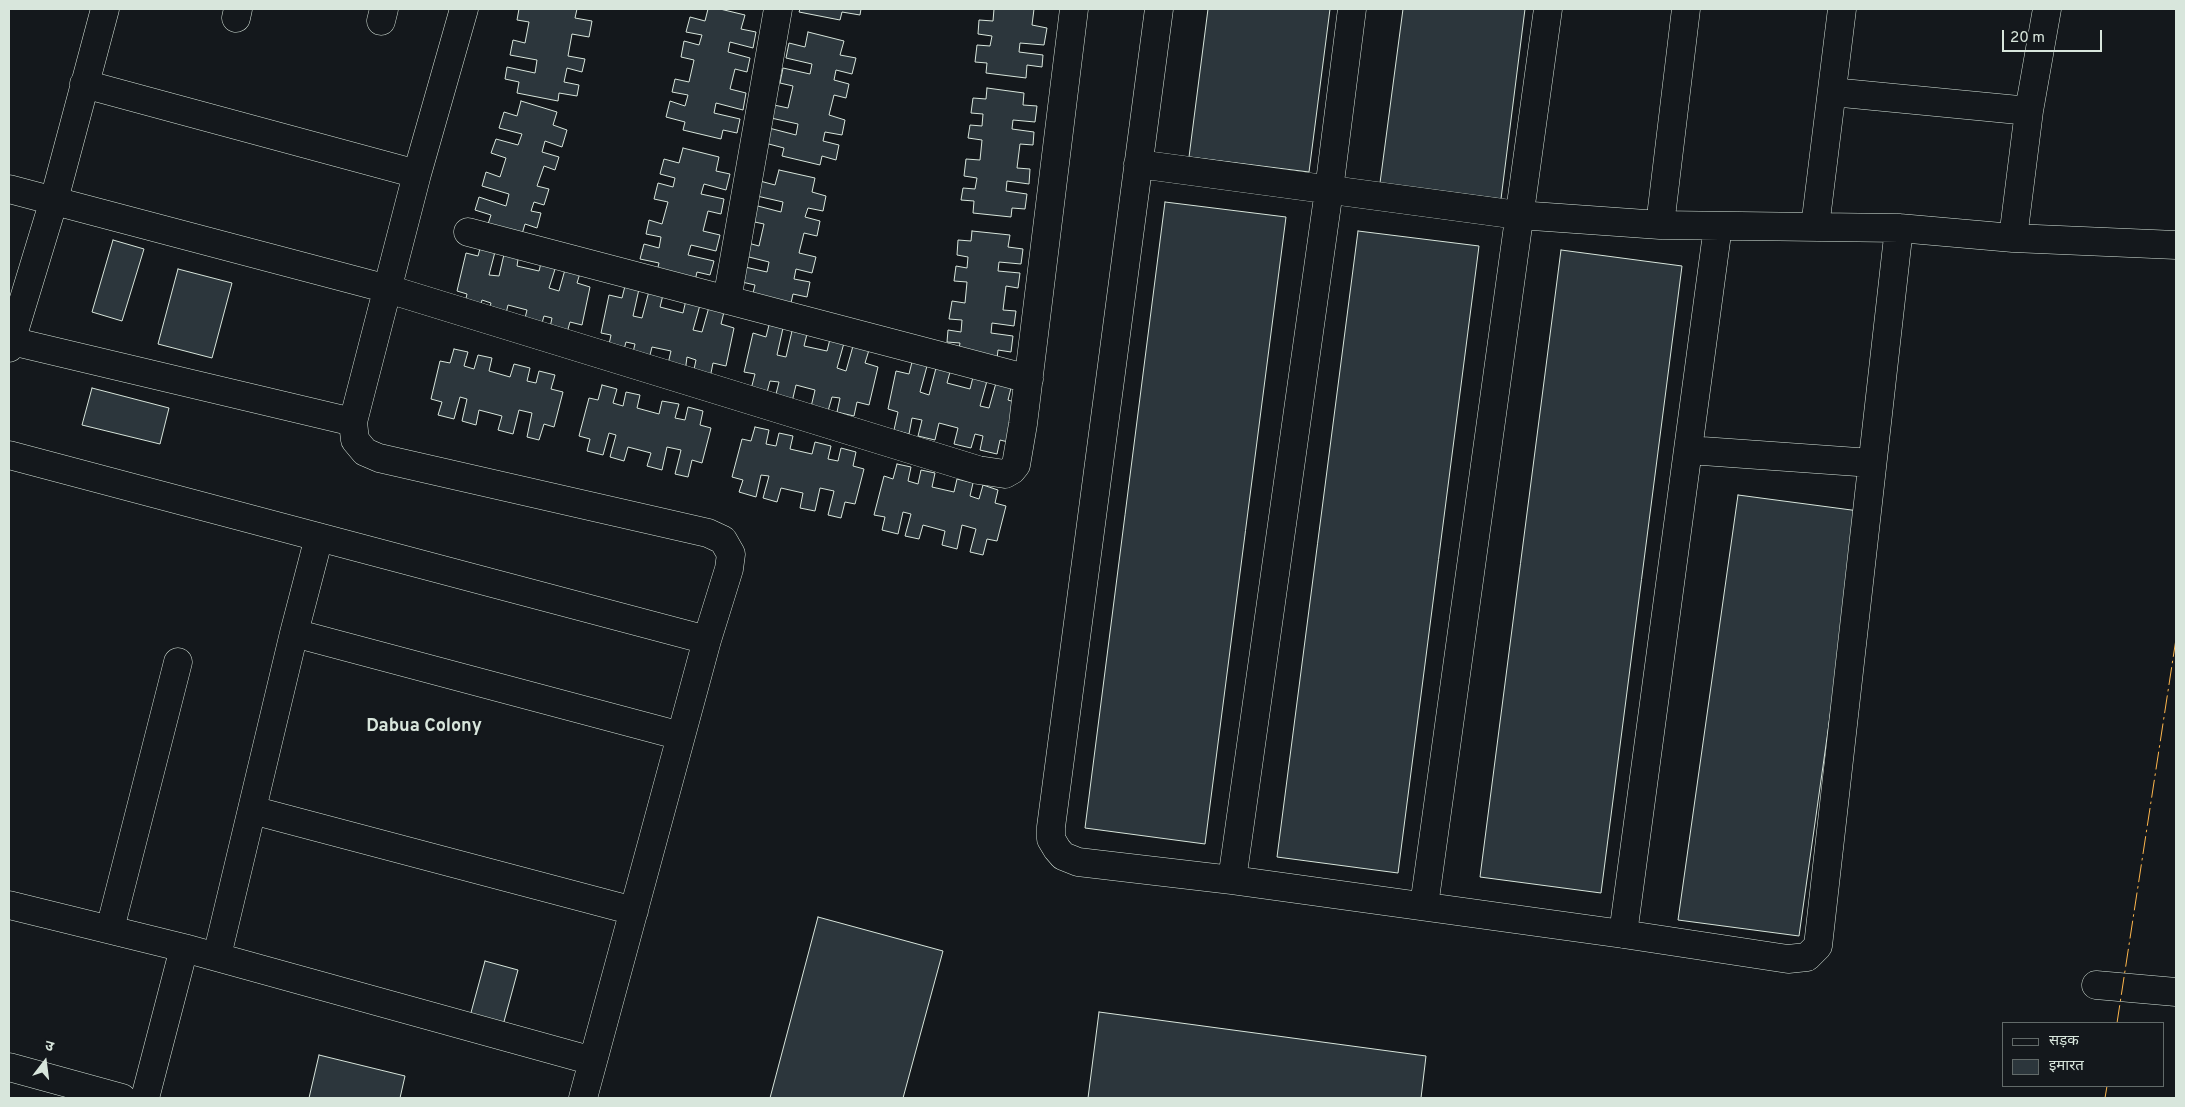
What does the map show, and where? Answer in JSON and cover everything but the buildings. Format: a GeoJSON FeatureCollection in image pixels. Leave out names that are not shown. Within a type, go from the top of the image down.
{"type":"FeatureCollection","features":[{"type":"Feature","properties":{"kind":"street"},"geometry":{"type":"LineString","coordinates":[[105,9],[54,200],[10,344],[352,422]]}},
{"type":"Feature","properties":{"kind":"street"},"geometry":{"type":"LineString","coordinates":[[464,9],[352,422],[355,440],[365,452],[379,458],[708,533],[723,540],[731,554],[730,569],[707,640],[583,1098]]}},
{"type":"Feature","properties":{"kind":"street"},"geometry":{"type":"LineString","coordinates":[[727,300],[778,9]]}},
{"type":"Feature","properties":{"kind":"street"},"geometry":{"type":"LineString","coordinates":[[9,189],[388,289],[959,464],[997,474],[1005,474],[1016,465],[1074,9]]}},
{"type":"Feature","properties":{"kind":"street"},"geometry":{"type":"LineString","coordinates":[[1159,9],[1051,838],[1064,856],[1078,862],[1232,880],[1424,906],[1788,959],[1807,958],[1818,946],[1899,228]]}},
{"type":"Feature","properties":{"kind":"street"},"geometry":{"type":"LineString","coordinates":[[1232,880],[1329,190],[1352,9]]}},
{"type":"Feature","properties":{"kind":"street"},"geometry":{"type":"LineString","coordinates":[[1424,906],[1518,215],[1548,9]]}},
{"type":"Feature","properties":{"kind":"street"},"geometry":{"type":"LineString","coordinates":[[1660,225],[1686,9]]}},
{"type":"Feature","properties":{"kind":"street"},"geometry":{"type":"LineString","coordinates":[[1815,227],[1842,9]]}},
{"type":"Feature","properties":{"kind":"street"},"geometry":{"type":"LineString","coordinates":[[2013,238],[2030,111],[2047,9]]}},
{"type":"Feature","properties":{"kind":"street"},"geometry":{"type":"LineString","coordinates":[[84,84],[418,174]]}},
{"type":"Feature","properties":{"kind":"street"},"geometry":{"type":"LineString","coordinates":[[1832,92],[2030,111]]}},
{"type":"Feature","properties":{"kind":"street"},"geometry":{"type":"LineString","coordinates":[[1138,164],[1518,215],[1660,225],[1899,228],[2013,238],[2176,246]]}},
{"type":"Feature","properties":{"kind":"street"},"geometry":{"type":"LineString","coordinates":[[1623,934],[1718,226]]}},
{"type":"Feature","properties":{"kind":"street"},"geometry":{"type":"LineString","coordinates":[[468,232],[1028,379]]}},
{"type":"Feature","properties":{"kind":"street"},"geometry":{"type":"LineString","coordinates":[[1688,450],[1872,463]]}},
{"type":"Feature","properties":{"kind":"street"},"geometry":{"type":"LineString","coordinates":[[9,455],[707,640]]}},
{"type":"Feature","properties":{"kind":"street"},"geometry":{"type":"LineString","coordinates":[[217,956],[294,633],[319,537]]}},
{"type":"Feature","properties":{"kind":"street"},"geometry":{"type":"LineString","coordinates":[[294,633],[681,736]]}},
{"type":"Feature","properties":{"kind":"street"},"geometry":{"type":"LineString","coordinates":[[110,929],[178,662]]}},
{"type":"Feature","properties":{"kind":"street"},"geometry":{"type":"LineString","coordinates":[[252,810],[634,912]]}},
{"type":"Feature","properties":{"kind":"street"},"geometry":{"type":"LineString","coordinates":[[9,906],[217,956],[593,1061]]}},
{"type":"Feature","properties":{"kind":"street"},"geometry":{"type":"LineString","coordinates":[[145,1098],[184,948]]}},
{"type":"Feature","properties":{"kind":"street"},"geometry":{"type":"LineString","coordinates":[[2096,985],[2176,992]]}},
{"type":"Feature","properties":{"kind":"street"},"geometry":{"type":"LineString","coordinates":[[9,1067],[122,1098]]}},
{"type":"Feature","properties":{"kind":"power"},"geometry":{"type":"LineString","coordinates":[[2117,1022],[2176,639]]}},
{"type":"Feature","properties":{"kind":"power"},"geometry":{"type":"LineString","coordinates":[[2105,1098],[2107,1087]]}},
{"type":"Feature","properties":{"kind":"district","name":"Dabua Colony"},"geometry":{"type":"Point","coordinates":[424,727]}}]}
